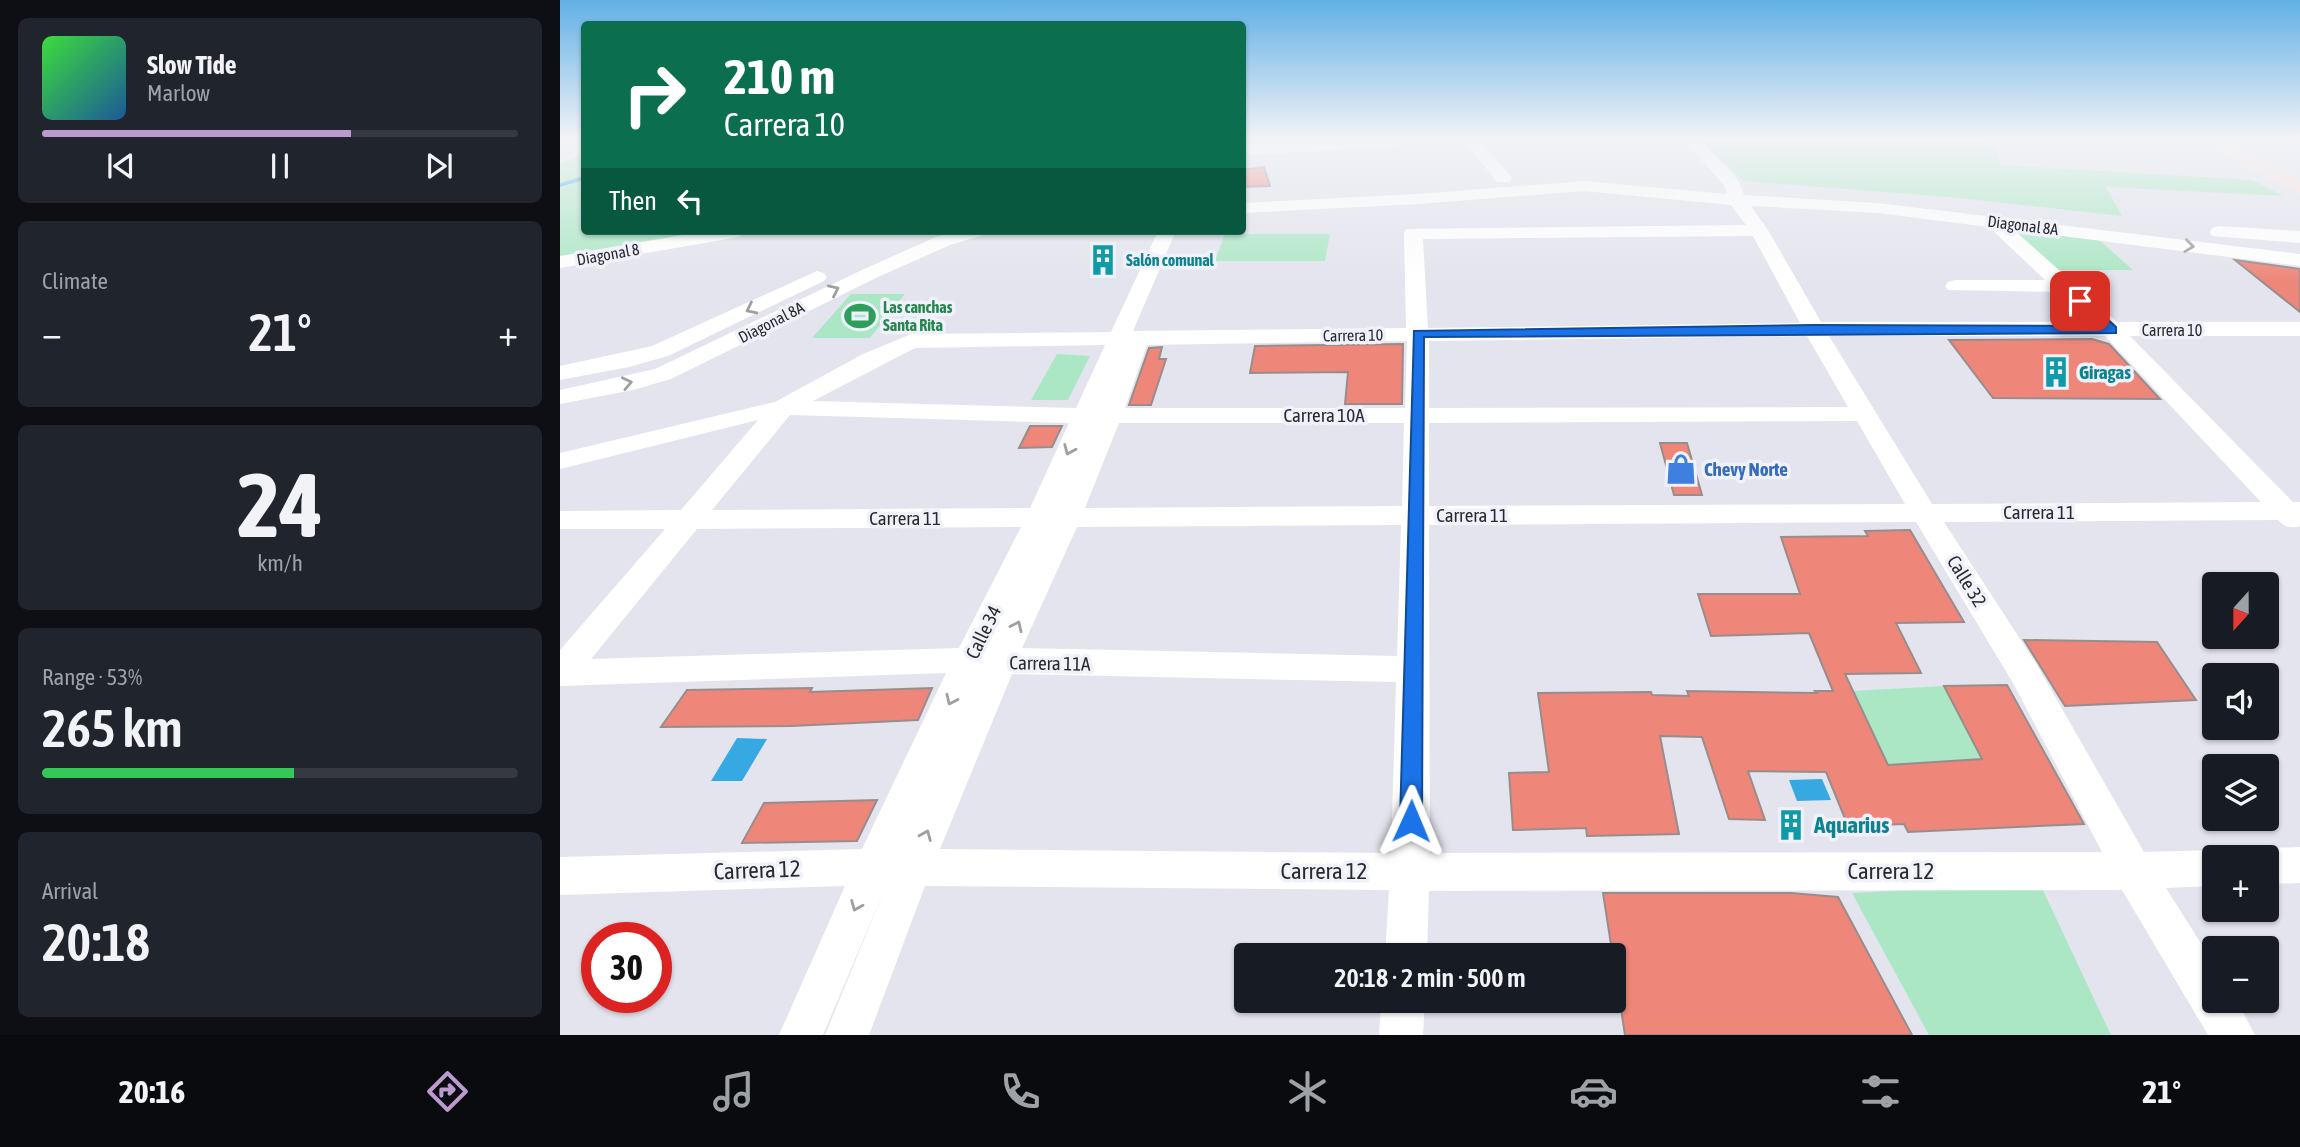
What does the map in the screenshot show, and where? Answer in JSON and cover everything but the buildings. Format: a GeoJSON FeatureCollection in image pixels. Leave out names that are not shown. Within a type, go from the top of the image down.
{"type":"FeatureCollection","features":[{"type":"Feature","properties":{"kind":"street","name":"Diagonal 8A"},"geometry":{"type":"LineString","coordinates":[[1246,193],[1376,185]]}},
{"type":"Feature","properties":{"kind":"street","name":"Diagonal 8A"},"geometry":{"type":"LineString","coordinates":[[1683,185],[2300,260]]}},
{"type":"Feature","properties":{"kind":"street","name":"Calle 32"},"geometry":{"type":"LineString","coordinates":[[1729,185],[1759,230],[1814,329],[1924,513],[2025,674],[2133,871],[2233,1035]]}},
{"type":"Feature","properties":{"kind":"street","name":"Diagonal 8A"},"geometry":{"type":"LineString","coordinates":[[1246,208],[1418,199],[1571,186],[1735,193],[1837,191],[2129,225],[2300,237]]}},
{"type":"Feature","properties":{"kind":"street"},"geometry":{"type":"LineString","coordinates":[[1994,222],[2112,330],[2295,516]]}},
{"type":"Feature","properties":{"kind":"street"},"geometry":{"type":"LineString","coordinates":[[1407,943],[1418,334],[1413,233],[1759,230]]}},
{"type":"Feature","properties":{"kind":"street","name":"Diagonal 8"},"geometry":{"type":"LineString","coordinates":[[560,262],[716,235]]}},
{"type":"Feature","properties":{"kind":"street","name":"Diagonal 8A"},"geometry":{"type":"LineString","coordinates":[[560,373],[629,360],[660,351],[857,259],[915,235]]}},
{"type":"Feature","properties":{"kind":"street","name":"Diagonal 8A"},"geometry":{"type":"LineString","coordinates":[[560,397],[633,383],[663,374],[871,273],[963,235]]}},
{"type":"Feature","properties":{"kind":"street","name":"Calle 34"},"geometry":{"type":"LineString","coordinates":[[801,1035],[873,867],[985,661],[1054,517],[1128,340],[1166,235]]}},
{"type":"Feature","properties":{"kind":"street","name":"Calle 34"},"geometry":{"type":"LineString","coordinates":[[1128,340],[1182,235]]}},
{"type":"Feature","properties":{"kind":"street"},"geometry":{"type":"LineString","coordinates":[[1955,286],[2063,286]]}},
{"type":"Feature","properties":{"kind":"street","name":"Carrera 10"},"geometry":{"type":"LineString","coordinates":[[783,407],[911,341],[1814,329],[2300,329]]}},
{"type":"Feature","properties":{"kind":"street"},"geometry":{"type":"LineString","coordinates":[[560,461],[783,407]]}},
{"type":"Feature","properties":{"kind":"street"},"geometry":{"type":"LineString","coordinates":[[560,673],[783,407]]}},
{"type":"Feature","properties":{"kind":"street","name":"Carrera 10A"},"geometry":{"type":"LineString","coordinates":[[783,407],[1096,416],[1866,414]]}},
{"type":"Feature","properties":{"kind":"street","name":"Carrera 11"},"geometry":{"type":"LineString","coordinates":[[560,520],[1924,513],[2295,516]]}},
{"type":"Feature","properties":{"kind":"street","name":"Calle 34"},"geometry":{"type":"LineString","coordinates":[[847,1035],[912,869],[985,661]]}},
{"type":"Feature","properties":{"kind":"street","name":"Carrera 11A"},"geometry":{"type":"LineString","coordinates":[[560,673],[985,661],[1413,670]]}},
{"type":"Feature","properties":{"kind":"street"},"geometry":{"type":"LineString","coordinates":[[2279,866],[2300,865]]}},
{"type":"Feature","properties":{"kind":"street","name":"Carrera 12"},"geometry":{"type":"LineString","coordinates":[[560,876],[873,867],[1410,872],[2133,871],[2202,868]]}},
{"type":"Feature","properties":{"kind":"street"},"geometry":{"type":"LineString","coordinates":[[1401,1035],[1402,1013]]}},
{"type":"Feature","properties":{"kind":"green space"},"geometry":{"type":"Polygon","coordinates":[[[560,185],[581,185],[581,235],[719,235],[560,262],[560,185]]]}},
{"type":"Feature","properties":{"kind":"green space"},"geometry":{"type":"Polygon","coordinates":[[[1799,185],[2262,185],[2283,196],[2106,187],[2122,216],[1949,197],[1799,185]]]}},
{"type":"Feature","properties":{"kind":"green space"},"geometry":{"type":"Polygon","coordinates":[[[2010,229],[2097,238],[2133,270],[2055,270],[2010,229]]]}},
{"type":"Feature","properties":{"kind":"green space"},"geometry":{"type":"Polygon","coordinates":[[[1330,234],[1325,261],[1215,261],[1225,235],[1330,234]]]}},
{"type":"Feature","properties":{"kind":"green space","name":"Las canchas Santa Rita"},"geometry":{"type":"Polygon","coordinates":[[[851,294],[905,294],[870,338],[812,338],[851,294]]]}},
{"type":"Feature","properties":{"kind":"green space"},"geometry":{"type":"Polygon","coordinates":[[[1057,354],[1090,356],[1068,400],[1031,400],[1057,354]]]}},
{"type":"Feature","properties":{"kind":"green space"},"geometry":{"type":"Polygon","coordinates":[[[1944,686],[1984,759],[1888,765],[1853,691],[1944,686]]]}},
{"type":"Feature","properties":{"kind":"green space"},"geometry":{"type":"Polygon","coordinates":[[[2040,884],[2111,1035],[1929,1035],[1852,893],[2040,884]]]}},
{"type":"Feature","properties":{"kind":"water"},"geometry":{"type":"Polygon","coordinates":[[[737,738],[767,739],[742,781],[711,781],[737,738]]]}},
{"type":"Feature","properties":{"kind":"water"},"geometry":{"type":"Polygon","coordinates":[[[1822,779],[1831,800],[1797,801],[1789,780],[1822,779]]]}},
{"type":"Feature","properties":{"kind":"place","name":"Salón comunal"},"geometry":{"type":"Point","coordinates":[1103,260]}},
{"type":"Feature","properties":{"kind":"place","name":"Las canchas Santa Rita"},"geometry":{"type":"Point","coordinates":[860,316]}},
{"type":"Feature","properties":{"kind":"place","name":"Giragas"},"geometry":{"type":"Point","coordinates":[2056,372]}},
{"type":"Feature","properties":{"kind":"place","name":"Chevy Norte"},"geometry":{"type":"Point","coordinates":[1681,469]}},
{"type":"Feature","properties":{"kind":"place","name":"Aquarius"},"geometry":{"type":"Point","coordinates":[1791,825]}},
{"type":"Feature","properties":{"kind":"route"},"geometry":{"type":"LineString","coordinates":[[1411,821],[1418,334],[1814,329],[2112,330],[2080,301]]}}]}
